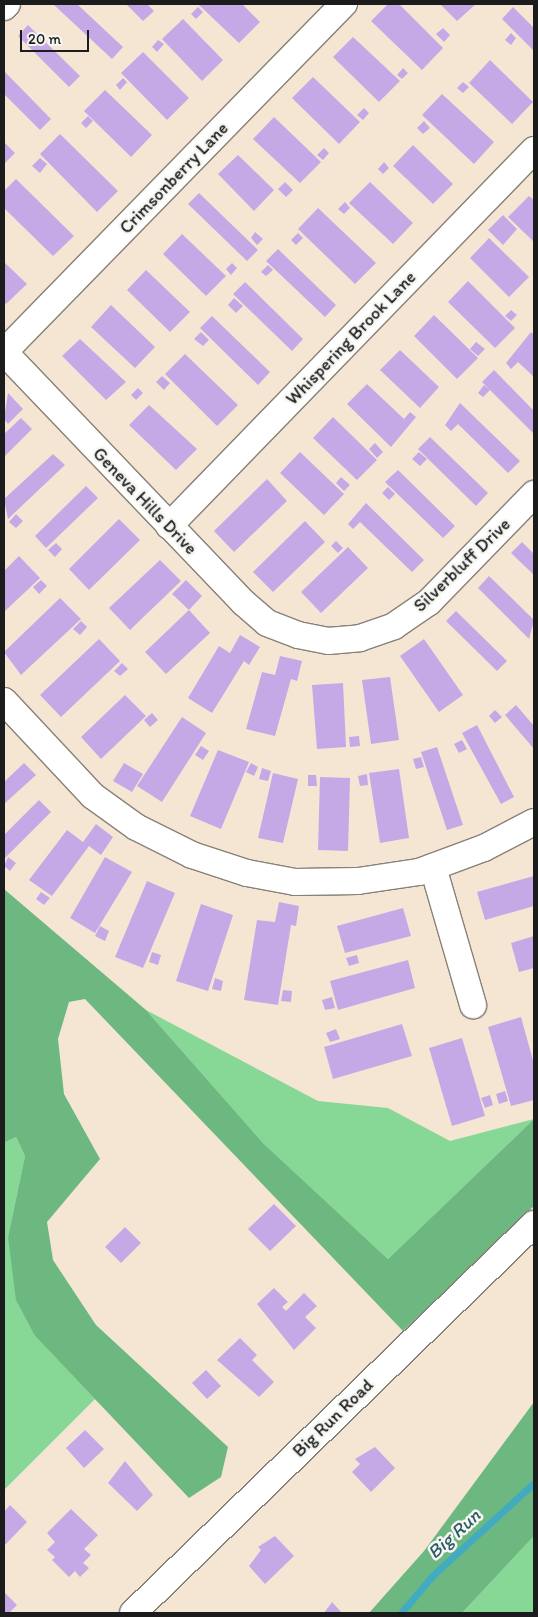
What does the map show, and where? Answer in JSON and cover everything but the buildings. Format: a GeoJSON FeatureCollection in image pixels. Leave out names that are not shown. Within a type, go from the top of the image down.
{"type":"FeatureCollection","features":[{"type":"Feature","properties":{"kind":"street"},"geometry":{"type":"LineString","coordinates":[[4,7],[7,4]]}},
{"type":"Feature","properties":{"kind":"street","name":"Crimsonberry Lane"},"geometry":{"type":"LineString","coordinates":[[4,352],[344,4]]}},
{"type":"Feature","properties":{"kind":"street","name":"Whispering Brook Lane"},"geometry":{"type":"LineString","coordinates":[[168,526],[534,150]]}},
{"type":"Feature","properties":{"kind":"street","name":"Geneva Hills Drive"},"geometry":{"type":"LineString","coordinates":[[4,352],[168,526],[267,623],[298,635]]}},
{"type":"Feature","properties":{"kind":"street","name":"Silverbluff Drive"},"geometry":{"type":"LineString","coordinates":[[298,635],[344,640],[394,626],[428,602],[534,494]]}},
{"type":"Feature","properties":{"kind":"street"},"geometry":{"type":"LineString","coordinates":[[4,701],[94,796],[136,827],[192,856],[295,882],[358,881],[433,868],[534,822]]}},
{"type":"Feature","properties":{"kind":"street"},"geometry":{"type":"LineString","coordinates":[[433,868],[473,1005]]}},
{"type":"Feature","properties":{"kind":"street","name":"Big Run Road"},"geometry":{"type":"LineString","coordinates":[[133,1613],[534,1224]]}},
{"type":"Feature","properties":{"kind":"green space"},"geometry":{"type":"Polygon","coordinates":[[[4,889],[146,1010],[264,1144],[388,1259],[534,1119],[534,1206],[403,1331],[85,999],[69,1002],[58,1039],[64,1094],[100,1159],[47,1222],[53,1260],[96,1325],[228,1447],[221,1477],[189,1498],[35,1336],[16,1300],[8,1237],[25,1156],[16,1137],[4,1143],[4,889]]]}},
{"type":"Feature","properties":{"kind":"green space"},"geometry":{"type":"Polygon","coordinates":[[[146,1010],[318,1101],[388,1108],[450,1141],[534,1119],[388,1259],[264,1144],[146,1010]]]}},
{"type":"Feature","properties":{"kind":"green space"},"geometry":{"type":"Polygon","coordinates":[[[16,1137],[25,1156],[8,1237],[35,1336],[95,1399],[4,1490],[4,1143],[16,1137]]]}},
{"type":"Feature","properties":{"kind":"green space"},"geometry":{"type":"Polygon","coordinates":[[[534,1402],[534,1536],[462,1613],[369,1613],[424,1551],[534,1402]]]}},
{"type":"Feature","properties":{"kind":"green space"},"geometry":{"type":"Polygon","coordinates":[[[534,1536],[534,1613],[462,1613],[534,1536]]]}},
{"type":"Feature","properties":{"kind":"waterway","name":"Big Run"},"geometry":{"type":"LineString","coordinates":[[401,1613],[432,1576],[534,1483]]}}]}
